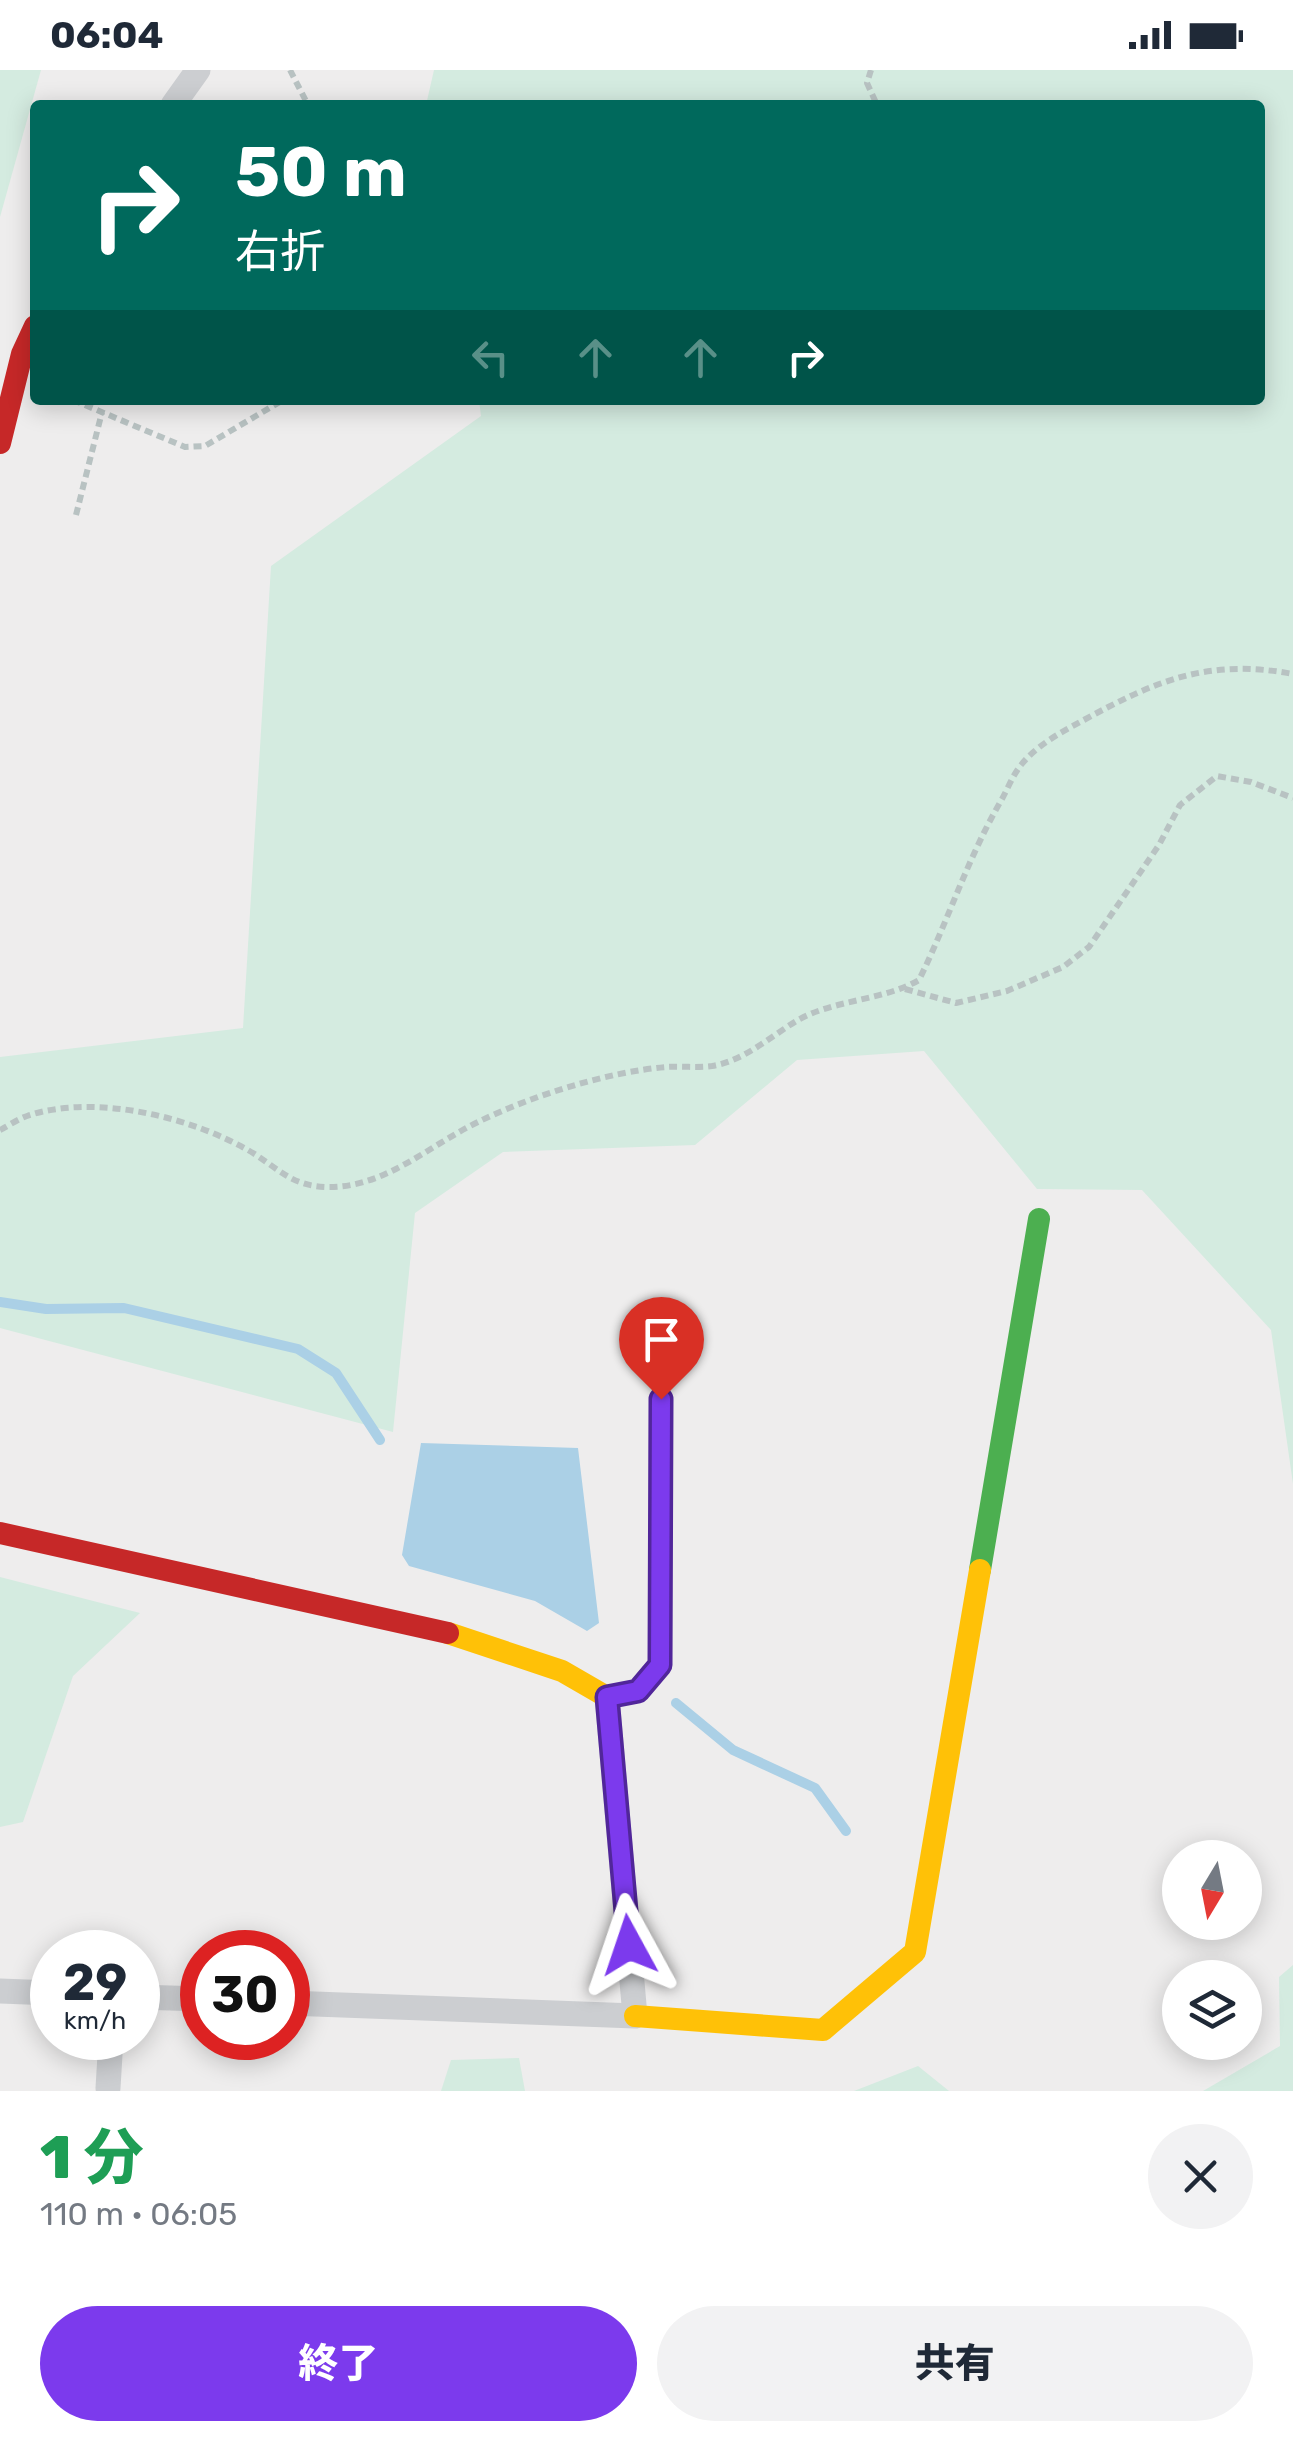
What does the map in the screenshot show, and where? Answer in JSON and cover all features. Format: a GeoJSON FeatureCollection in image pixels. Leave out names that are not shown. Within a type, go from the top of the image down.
{"type":"FeatureCollection","features":[{"type":"Feature","properties":{"kind":"street"},"geometry":{"type":"LineString","coordinates":[[177,100],[198,70]]}},
{"type":"Feature","properties":{"kind":"street"},"geometry":{"type":"LineString","coordinates":[[0,442],[11,352],[30,331]]}},
{"type":"Feature","properties":{"kind":"street"},"geometry":{"type":"LineString","coordinates":[[310,2004],[636,2016],[823,2030],[915,1952],[1039,1218]]}},
{"type":"Feature","properties":{"kind":"street"},"geometry":{"type":"LineString","coordinates":[[0,1533],[407,1622],[498,1647],[562,1670],[607,1697],[638,1691],[660,1665],[661,1399]]}},
{"type":"Feature","properties":{"kind":"street"},"geometry":{"type":"LineString","coordinates":[[607,1697],[636,2016]]}},
{"type":"Feature","properties":{"kind":"street"},"geometry":{"type":"LineString","coordinates":[[0,1991],[30,1992]]}},
{"type":"Feature","properties":{"kind":"street"},"geometry":{"type":"LineString","coordinates":[[108,2088],[110,2060]]}},
{"type":"Feature","properties":{"kind":"path"},"geometry":{"type":"LineString","coordinates":[[290,70],[305,100]]}},
{"type":"Feature","properties":{"kind":"path"},"geometry":{"type":"LineString","coordinates":[[871,70],[867,83],[875,100]]}},
{"type":"Feature","properties":{"kind":"path"},"geometry":{"type":"LineString","coordinates":[[85,405],[185,448],[205,446],[274,405]]}},
{"type":"Feature","properties":{"kind":"path"},"geometry":{"type":"LineString","coordinates":[[76,515],[102,412]]}},
{"type":"Feature","properties":{"kind":"path"},"geometry":{"type":"LineString","coordinates":[[0,1130],[26,1116],[124,1109],[161,1116],[209,1133],[253,1153],[283,1176],[328,1187],[359,1184],[384,1176],[478,1122],[579,1085],[663,1067],[714,1066],[831,1006],[904,988],[920,980],[958,883],[1021,765],[1045,742],[1151,684],[1177,676],[1228,668],[1264,668],[1293,674]]}},
{"type":"Feature","properties":{"kind":"path"},"geometry":{"type":"LineString","coordinates":[[904,988],[956,1003],[1007,991],[1063,967],[1088,946],[1159,845],[1180,806],[1217,776],[1251,782],[1293,798]]}},
{"type":"Feature","properties":{"kind":"green space"},"geometry":{"type":"Polygon","coordinates":[[[0,70],[41,70],[30,100],[0,217],[0,70]]]}},
{"type":"Feature","properties":{"kind":"green space"},"geometry":{"type":"Polygon","coordinates":[[[434,70],[1293,70],[1293,1484],[1271,1330],[1142,1190],[1037,1189],[924,1051],[797,1060],[695,1145],[503,1152],[415,1213],[393,1432],[0,1328],[0,1057],[243,1028],[271,566],[481,416],[480,405],[1265,405],[1265,100],[427,100],[434,70]]]}},
{"type":"Feature","properties":{"kind":"green space"},"geometry":{"type":"Polygon","coordinates":[[[0,1577],[140,1613],[73,1676],[23,1822],[0,1827],[0,1577]]]}},
{"type":"Feature","properties":{"kind":"green space"},"geometry":{"type":"Polygon","coordinates":[[[1293,1965],[1293,2091],[1203,2091],[1262,2060],[1280,2046],[1279,1977],[1293,1965]]]}},
{"type":"Feature","properties":{"kind":"green space"},"geometry":{"type":"Polygon","coordinates":[[[519,2058],[525,2091],[441,2091],[451,2060],[519,2058]]]}},
{"type":"Feature","properties":{"kind":"green space"},"geometry":{"type":"Polygon","coordinates":[[[918,2066],[949,2091],[854,2091],[918,2066]]]}},
{"type":"Feature","properties":{"kind":"water"},"geometry":{"type":"Polygon","coordinates":[[[421,1443],[578,1448],[599,1623],[587,1631],[535,1601],[409,1566],[402,1555],[421,1443]]]}},
{"type":"Feature","properties":{"kind":"waterway"},"geometry":{"type":"LineString","coordinates":[[0,1302],[46,1309],[124,1308],[298,1349],[336,1373],[380,1440]]}},
{"type":"Feature","properties":{"kind":"waterway"},"geometry":{"type":"LineString","coordinates":[[676,1703],[733,1750],[815,1788],[846,1831]]}},
{"type":"Feature","properties":{"kind":"traffic: fast"},"geometry":{"type":"LineString","coordinates":[[980,1570],[1039,1219]]}},
{"type":"Feature","properties":{"kind":"traffic: slow"},"geometry":{"type":"LineString","coordinates":[[448,1633],[562,1671],[607,1697],[638,1691],[660,1665],[661,1399]]}},
{"type":"Feature","properties":{"kind":"traffic: slow"},"geometry":{"type":"LineString","coordinates":[[635,2016],[823,2030],[915,1952],[980,1570]]}},
{"type":"Feature","properties":{"kind":"traffic: jam"},"geometry":{"type":"LineString","coordinates":[[0,443],[22,354],[30,337]]}},
{"type":"Feature","properties":{"kind":"traffic: jam"},"geometry":{"type":"LineString","coordinates":[[0,1533],[448,1633]]}},
{"type":"Feature","properties":{"kind":"route"},"geometry":{"type":"LineString","coordinates":[[629,1945],[607,1697],[638,1691],[660,1665],[661,1399]]}}]}
